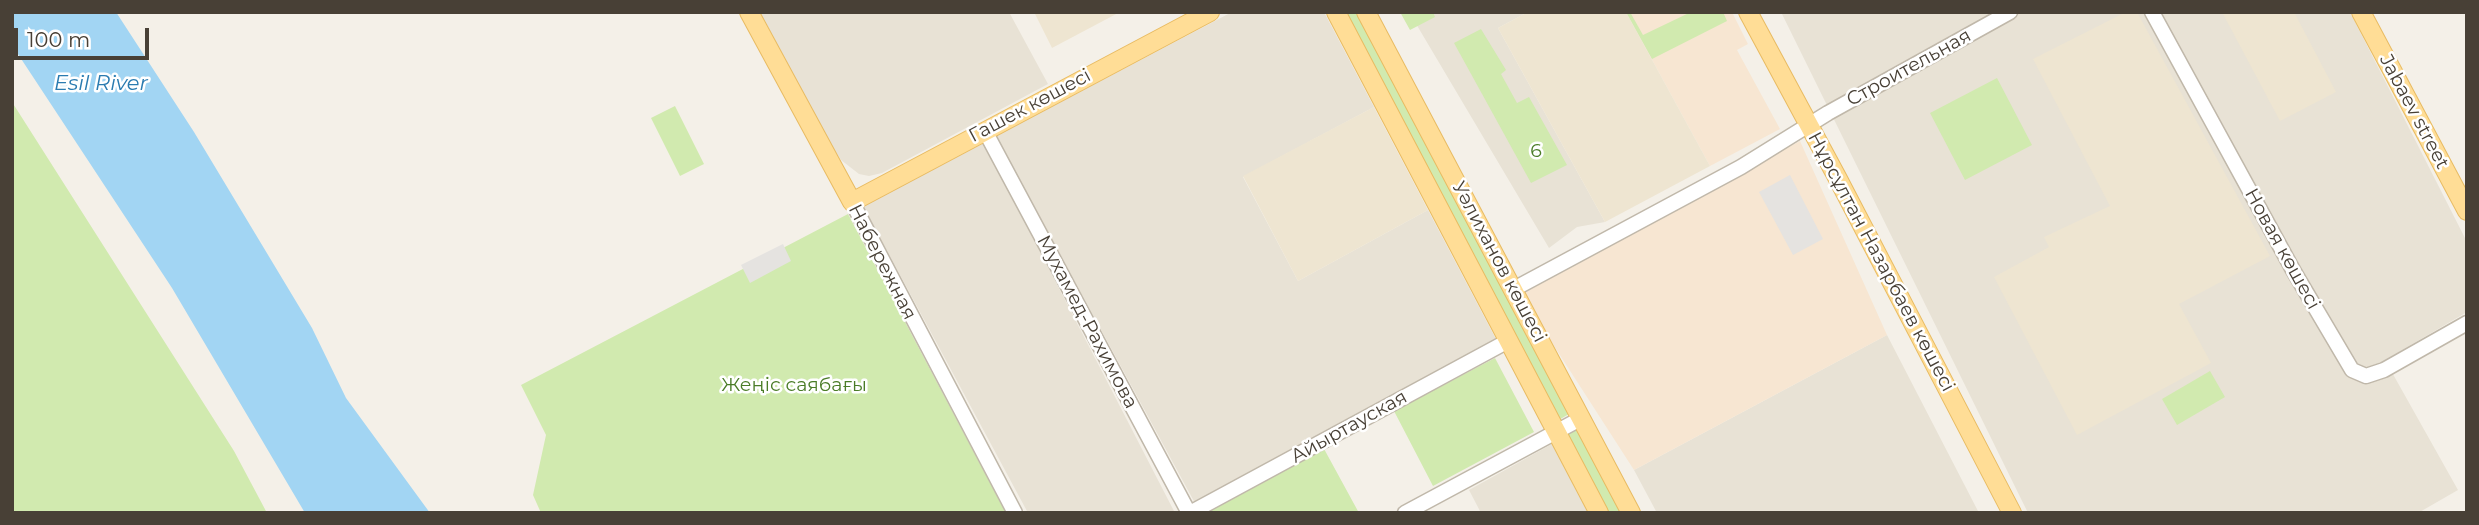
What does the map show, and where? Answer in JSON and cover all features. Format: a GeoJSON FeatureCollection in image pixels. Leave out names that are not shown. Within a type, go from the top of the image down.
{"type":"FeatureCollection","features":[{"type":"Feature","properties":{"kind":"main road","name":"Набережная"},"geometry":{"type":"LineString","coordinates":[[749,12],[852,202]]}},
{"type":"Feature","properties":{"kind":"main road","name":"Гашек көшесі"},"geometry":{"type":"LineString","coordinates":[[852,202],[1210,12]]}},
{"type":"Feature","properties":{"kind":"main road","name":"Уәлиханов көшесі"},"geometry":{"type":"LineString","coordinates":[[1336,12],[1599,513]]}},
{"type":"Feature","properties":{"kind":"main road","name":"Уәлиханов көшесі"},"geometry":{"type":"LineString","coordinates":[[1366,12],[1632,513]]}},
{"type":"Feature","properties":{"kind":"main road","name":"Нұрсұлтан Назарбаев көшесі"},"geometry":{"type":"LineString","coordinates":[[1748,12],[2012,513]]}},
{"type":"Feature","properties":{"kind":"main road","name":"Jabaev street"},"geometry":{"type":"LineString","coordinates":[[2361,12],[2467,211]]}},
{"type":"Feature","properties":{"kind":"main road"},"geometry":{"type":"LineString","coordinates":[[1452,236],[1478,223]]}},
{"type":"Feature","properties":{"kind":"street","name":"Строительная"},"geometry":{"type":"LineString","coordinates":[[1809,126],[2010,12]]}},
{"type":"Feature","properties":{"kind":"street","name":"Новая көшесі"},"geometry":{"type":"LineString","coordinates":[[2152,12],[2293,270],[2352,370],[2362,376],[2377,373],[2467,323]]}},
{"type":"Feature","properties":{"kind":"street"},"geometry":{"type":"LineString","coordinates":[[1512,290],[1741,167],[1809,126]]}},
{"type":"Feature","properties":{"kind":"street","name":"Мухамед-Рахимова"},"geometry":{"type":"LineString","coordinates":[[985,131],[1190,513]]}},
{"type":"Feature","properties":{"kind":"street","name":"Набережная"},"geometry":{"type":"LineString","coordinates":[[852,202],[1015,513]]}},
{"type":"Feature","properties":{"kind":"street","name":"Айыртауская"},"geometry":{"type":"LineString","coordinates":[[1190,513],[1508,341]]}},
{"type":"Feature","properties":{"kind":"street"},"geometry":{"type":"LineString","coordinates":[[1405,513],[1582,418]]}},
{"type":"Feature","properties":{"kind":"shaded area"},"geometry":{"type":"Polygon","coordinates":[[[760,12],[1009,12],[1048,84],[882,173],[869,176],[859,174],[841,160],[833,148],[760,12]]]}},
{"type":"Feature","properties":{"kind":"shaded area"},"geometry":{"type":"Polygon","coordinates":[[[1034,12],[1120,12],[1052,48],[1034,12]]]}},
{"type":"Feature","properties":{"kind":"shaded area"},"geometry":{"type":"Polygon","coordinates":[[[1232,12],[1324,12],[1374,107],[1243,177],[1298,281],[1428,210],[1497,341],[1196,505],[996,136],[1232,12]]]}},
{"type":"Feature","properties":{"kind":"shaded area"},"geometry":{"type":"Polygon","coordinates":[[[1409,12],[1528,12],[1498,28],[1605,222],[1577,227],[1549,248],[1409,12]]]}},
{"type":"Feature","properties":{"kind":"shaded area"},"geometry":{"type":"Polygon","coordinates":[[[1528,12],[1626,12],[1710,166],[1605,222],[1498,28],[1528,12]]]}},
{"type":"Feature","properties":{"kind":"shaded area"},"geometry":{"type":"Polygon","coordinates":[[[1626,12],[1732,12],[1748,44],[1737,50],[1780,129],[1710,166],[1626,12]]]}},
{"type":"Feature","properties":{"kind":"shaded area"},"geometry":{"type":"Polygon","coordinates":[[[1781,12],[2350,12],[2467,242],[2467,312],[2385,360],[2458,490],[2418,513],[2028,513],[1781,12]]]}},
{"type":"Feature","properties":{"kind":"shaded area"},"geometry":{"type":"Polygon","coordinates":[[[2126,12],[2137,12],[2270,256],[2179,304],[2211,363],[2077,435],[1994,277],[2049,247],[2044,237],[2110,206],[2033,59],[2126,12]]]}},
{"type":"Feature","properties":{"kind":"shaded area"},"geometry":{"type":"Polygon","coordinates":[[[2222,12],[2294,12],[2336,92],[2280,121],[2222,12]]]}},
{"type":"Feature","properties":{"kind":"shaded area"},"geometry":{"type":"Polygon","coordinates":[[[1374,107],[1428,210],[1298,281],[1243,176],[1374,107]]]}},
{"type":"Feature","properties":{"kind":"shaded area"},"geometry":{"type":"Polygon","coordinates":[[[1800,141],[1887,335],[1634,470],[1518,290],[1800,141]]]}},
{"type":"Feature","properties":{"kind":"shaded area"},"geometry":{"type":"Polygon","coordinates":[[[984,143],[1175,513],[1028,513],[863,206],[984,143]]]}},
{"type":"Feature","properties":{"kind":"shaded area"},"geometry":{"type":"Polygon","coordinates":[[[1790,175],[1823,239],[1793,255],[1759,192],[1790,175]]]}},
{"type":"Feature","properties":{"kind":"shaded area"},"geometry":{"type":"Polygon","coordinates":[[[783,244],[791,261],[750,283],[741,265],[783,244]]]}},
{"type":"Feature","properties":{"kind":"shaded area"},"geometry":{"type":"Polygon","coordinates":[[[1887,335],[1979,513],[1657,513],[1634,470],[1887,335]]]}},
{"type":"Feature","properties":{"kind":"shaded area"},"geometry":{"type":"Polygon","coordinates":[[[1552,444],[1588,513],[1481,513],[1469,490],[1552,444]]]}},
{"type":"Feature","properties":{"kind":"green space"},"geometry":{"type":"Polygon","coordinates":[[[1341,12],[1357,12],[1569,414],[1557,421],[1341,12]]]}},
{"type":"Feature","properties":{"kind":"green space"},"geometry":{"type":"Polygon","coordinates":[[[1400,12],[1433,12],[1435,17],[1410,30],[1400,12]]]}},
{"type":"Feature","properties":{"kind":"green space"},"geometry":{"type":"Polygon","coordinates":[[[1626,12],[1630,12],[1643,35],[1691,12],[1723,12],[1727,21],[1652,59],[1626,12]]]}},
{"type":"Feature","properties":{"kind":"green space","name":"6"},"geometry":{"type":"Polygon","coordinates":[[[1481,29],[1506,70],[1501,74],[1517,103],[1529,97],[1567,165],[1531,183],[1454,43],[1481,29]]]}},
{"type":"Feature","properties":{"kind":"green space"},"geometry":{"type":"Polygon","coordinates":[[[1997,78],[2032,145],[1965,180],[1930,113],[1997,78]]]}},
{"type":"Feature","properties":{"kind":"green space"},"geometry":{"type":"Polygon","coordinates":[[[12,102],[234,451],[267,513],[12,513],[12,102]]]}},
{"type":"Feature","properties":{"kind":"green space"},"geometry":{"type":"Polygon","coordinates":[[[675,106],[704,164],[680,176],[651,118],[675,106]]]}},
{"type":"Feature","properties":{"kind":"green space","name":"Жеңіс саябағы"},"geometry":{"type":"Polygon","coordinates":[[[848,214],[1006,513],[541,513],[533,495],[546,435],[521,385],[848,214]]]}},
{"type":"Feature","properties":{"kind":"green space"},"geometry":{"type":"Polygon","coordinates":[[[1495,358],[1534,432],[1433,486],[1394,411],[1495,358]]]}},
{"type":"Feature","properties":{"kind":"green space"},"geometry":{"type":"Polygon","coordinates":[[[2210,371],[2225,397],[2177,425],[2162,399],[2210,371]]]}},
{"type":"Feature","properties":{"kind":"green space"},"geometry":{"type":"Polygon","coordinates":[[[1576,427],[1622,513],[1605,513],[1564,434],[1576,427]]]}},
{"type":"Feature","properties":{"kind":"green space"},"geometry":{"type":"Polygon","coordinates":[[[1323,447],[1359,513],[1202,513],[1323,447]]]}},
{"type":"Feature","properties":{"kind":"water","name":"Esil River"},"geometry":{"type":"Polygon","coordinates":[[[12,12],[116,12],[194,132],[312,328],[346,398],[430,513],[305,513],[172,288],[12,45],[12,12]]]}}]}
